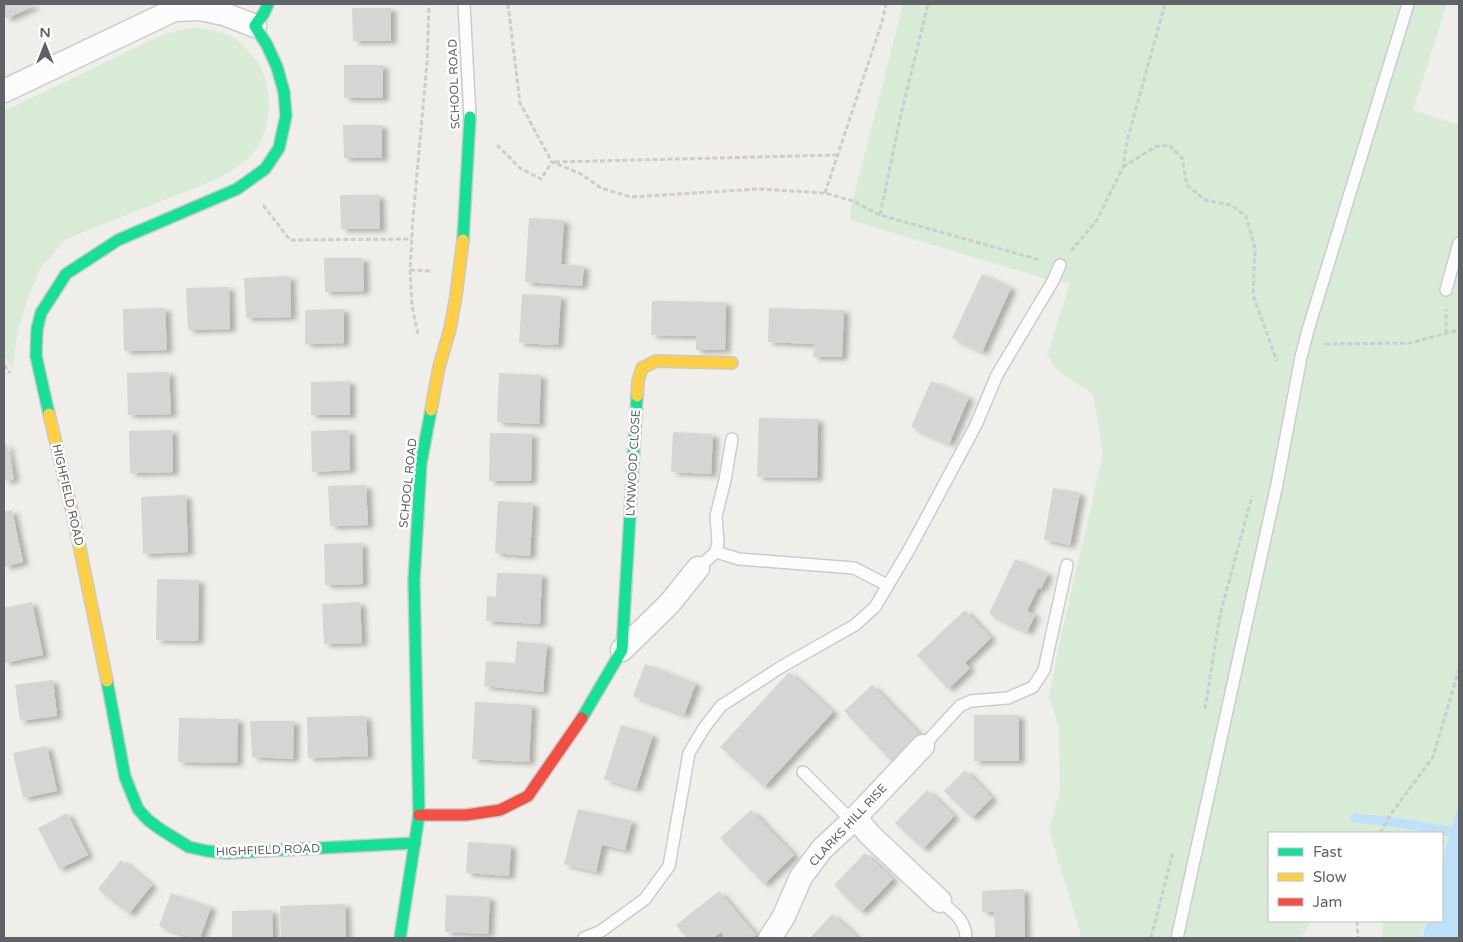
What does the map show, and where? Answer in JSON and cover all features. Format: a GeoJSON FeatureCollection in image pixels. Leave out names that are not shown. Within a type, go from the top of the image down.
{"type":"FeatureCollection","features":[{"type":"Feature","properties":{"kind":"street"},"geometry":{"type":"LineString","coordinates":[[4,91],[174,10],[200,8],[224,14],[256,26],[268,4]]}},
{"type":"Feature","properties":{"kind":"street","name":"HIGHFIELD ROAD"},"geometry":{"type":"LineString","coordinates":[[256,26],[277,67],[284,92],[286,116],[279,148],[265,169],[237,188],[118,240],[66,274],[41,312],[37,329],[36,356],[101,647],[125,777],[138,809],[160,830],[189,847],[207,851],[237,853],[415,843]]}},
{"type":"Feature","properties":{"kind":"street","name":"SCHOOL ROAD"},"geometry":{"type":"LineString","coordinates":[[400,938],[418,815],[414,581],[421,463],[439,367],[450,329],[456,296],[464,232],[470,117]]}},
{"type":"Feature","properties":{"kind":"street","name":"LYNWOOD CLOSE"},"geometry":{"type":"LineString","coordinates":[[622,650],[638,381],[642,368],[656,361],[732,363]]}},
{"type":"Feature","properties":{"kind":"street","name":"LYNWOOD CLOSE"},"geometry":{"type":"LineString","coordinates":[[418,815],[466,815],[500,810],[528,796],[580,721],[622,650],[670,603],[698,568]]}},
{"type":"Feature","properties":{"kind":"street","name":"CLARKS HILL RISE"},"geometry":{"type":"LineString","coordinates":[[770,938],[783,918],[801,877],[822,849],[922,746]]}},
{"type":"Feature","properties":{"kind":"street"},"geometry":{"type":"LineString","coordinates":[[853,819],[940,901]]}},
{"type":"Feature","properties":{"kind":"lane","name":"SCHOOL ROAD"},"geometry":{"type":"LineString","coordinates":[[464,4],[470,117]]}},
{"type":"Feature","properties":{"kind":"lane"},"geometry":{"type":"LineString","coordinates":[[1177,938],[1276,484],[1301,357],[1408,4]]}},
{"type":"Feature","properties":{"kind":"lane"},"geometry":{"type":"LineString","coordinates":[[1446,290],[1459,243]]}},
{"type":"Feature","properties":{"kind":"lane"},"geometry":{"type":"LineString","coordinates":[[584,938],[601,931],[645,899],[669,866],[689,753],[704,728],[721,706],[780,667],[855,625],[875,607],[910,548],[976,425],[997,375],[1053,281],[1060,265]]}},
{"type":"Feature","properties":{"kind":"lane"},"geometry":{"type":"LineString","coordinates":[[698,568],[716,552],[718,542],[716,516],[732,439]]}},
{"type":"Feature","properties":{"kind":"lane"},"geometry":{"type":"LineString","coordinates":[[716,552],[739,559],[854,568],[888,585]]}},
{"type":"Feature","properties":{"kind":"lane"},"geometry":{"type":"LineString","coordinates":[[922,746],[960,706],[971,701],[1008,698],[1033,687],[1044,670],[1067,565]]}},
{"type":"Feature","properties":{"kind":"lane"},"geometry":{"type":"LineString","coordinates":[[803,772],[853,819]]}},
{"type":"Feature","properties":{"kind":"lane"},"geometry":{"type":"LineString","coordinates":[[940,901],[958,916],[964,926],[966,938]]}},
{"type":"Feature","properties":{"kind":"path","name":"SCHOOL ROAD"},"geometry":{"type":"LineString","coordinates":[[416,328],[412,306],[410,270],[427,63],[429,4]]}},
{"type":"Feature","properties":{"kind":"path"},"geometry":{"type":"LineString","coordinates":[[508,4],[520,103],[552,162],[581,174],[601,188],[632,197],[758,188],[825,193],[853,201],[880,215],[1060,265],[1097,220],[1123,167],[1127,141],[1165,4]]}},
{"type":"Feature","properties":{"kind":"path"},"geometry":{"type":"LineString","coordinates":[[825,193],[882,22],[886,4]]}},
{"type":"Feature","properties":{"kind":"path"},"geometry":{"type":"LineString","coordinates":[[880,215],[900,119],[928,4]]}},
{"type":"Feature","properties":{"kind":"path"},"geometry":{"type":"LineString","coordinates":[[470,117],[520,168],[541,179],[552,162]]}},
{"type":"Feature","properties":{"kind":"path"},"geometry":{"type":"LineString","coordinates":[[1123,167],[1154,147],[1169,146],[1182,158],[1187,185],[1205,200],[1231,205],[1246,216],[1255,248],[1253,295],[1277,361],[1281,352]]}},
{"type":"Feature","properties":{"kind":"path"},"geometry":{"type":"LineString","coordinates":[[552,162],[837,155]]}},
{"type":"Feature","properties":{"kind":"path"},"geometry":{"type":"LineString","coordinates":[[247,182],[290,240],[412,239]]}},
{"type":"Feature","properties":{"kind":"path"},"geometry":{"type":"LineString","coordinates":[[410,270],[423,271]]}},
{"type":"Feature","properties":{"kind":"path"},"geometry":{"type":"LineString","coordinates":[[1320,344],[1410,343],[1459,330]]}},
{"type":"Feature","properties":{"kind":"path"},"geometry":{"type":"LineString","coordinates":[[1204,713],[1220,615],[1254,489]]}},
{"type":"Feature","properties":{"kind":"path"},"geometry":{"type":"LineString","coordinates":[[1381,832],[1391,814],[1433,757],[1459,669]]}},
{"type":"Feature","properties":{"kind":"path"},"geometry":{"type":"LineString","coordinates":[[1151,938],[1175,845]]}},
{"type":"Feature","properties":{"kind":"path"},"geometry":{"type":"LineString","coordinates":[[1357,922],[1358,938]]}},
{"type":"Feature","properties":{"kind":"green space"},"geometry":{"type":"Polygon","coordinates":[[[903,4],[1447,4],[1413,110],[1459,125],[1459,806],[1443,862],[1443,832],[1268,832],[1268,922],[1310,922],[1301,938],[1080,938],[1080,932],[1049,830],[1060,790],[1059,727],[1049,697],[1103,454],[1093,394],[1058,371],[1047,355],[1070,283],[1053,281],[850,220],[850,212],[903,4]]]}},
{"type":"Feature","properties":{"kind":"green space"},"geometry":{"type":"Polygon","coordinates":[[[194,27],[218,31],[234,38],[245,47],[260,66],[266,80],[269,102],[263,136],[252,154],[244,162],[217,179],[66,239],[40,269],[28,298],[17,335],[13,369],[4,355],[4,111],[164,34],[194,27]]]}},
{"type":"Feature","properties":{"kind":"green space"},"geometry":{"type":"Polygon","coordinates":[[[1384,922],[1426,922],[1421,938],[1382,938],[1384,922]]]}},
{"type":"Feature","properties":{"kind":"water"},"geometry":{"type":"Polygon","coordinates":[[[1459,803],[1459,938],[1422,938],[1427,922],[1443,922],[1443,859],[1459,803]]]}},
{"type":"Feature","properties":{"kind":"building"},"geometry":{"type":"Polygon","coordinates":[[[4,4],[33,4],[34,6],[6,19],[4,4]]]}},
{"type":"Feature","properties":{"kind":"building"},"geometry":{"type":"Polygon","coordinates":[[[352,8],[391,8],[391,41],[353,41],[352,8]]]}},
{"type":"Feature","properties":{"kind":"building"},"geometry":{"type":"Polygon","coordinates":[[[344,65],[383,65],[383,98],[344,98],[344,65]]]}},
{"type":"Feature","properties":{"kind":"building"},"geometry":{"type":"Polygon","coordinates":[[[343,125],[382,125],[382,158],[344,158],[343,125]]]}},
{"type":"Feature","properties":{"kind":"building"},"geometry":{"type":"Polygon","coordinates":[[[340,195],[379,195],[380,229],[341,229],[340,195]]]}},
{"type":"Feature","properties":{"kind":"building"},"geometry":{"type":"Polygon","coordinates":[[[529,218],[564,220],[561,264],[584,266],[582,286],[525,282],[529,218]]]}},
{"type":"Feature","properties":{"kind":"building"},"geometry":{"type":"Polygon","coordinates":[[[324,258],[363,258],[364,291],[325,292],[324,258]]]}},
{"type":"Feature","properties":{"kind":"building"},"geometry":{"type":"Polygon","coordinates":[[[982,274],[1011,288],[982,352],[952,338],[982,274]]]}},
{"type":"Feature","properties":{"kind":"building"},"geometry":{"type":"Polygon","coordinates":[[[290,276],[291,317],[246,318],[244,278],[290,276]]]}},
{"type":"Feature","properties":{"kind":"building"},"geometry":{"type":"Polygon","coordinates":[[[229,287],[230,329],[188,330],[186,288],[229,287]]]}},
{"type":"Feature","properties":{"kind":"building"},"geometry":{"type":"Polygon","coordinates":[[[522,294],[561,296],[558,345],[519,343],[522,294]]]}},
{"type":"Feature","properties":{"kind":"building"},"geometry":{"type":"Polygon","coordinates":[[[652,301],[726,302],[725,350],[696,350],[696,336],[651,335],[652,301]]]}},
{"type":"Feature","properties":{"kind":"building"},"geometry":{"type":"Polygon","coordinates":[[[165,308],[167,350],[124,351],[123,309],[165,308]]]}},
{"type":"Feature","properties":{"kind":"building"},"geometry":{"type":"Polygon","coordinates":[[[769,308],[844,310],[842,357],[813,357],[814,344],[768,342],[769,308]]]}},
{"type":"Feature","properties":{"kind":"building"},"geometry":{"type":"Polygon","coordinates":[[[344,309],[344,343],[305,344],[305,310],[344,309]]]}},
{"type":"Feature","properties":{"kind":"building"},"geometry":{"type":"Polygon","coordinates":[[[169,372],[171,414],[128,415],[127,373],[169,372]]]}},
{"type":"Feature","properties":{"kind":"building"},"geometry":{"type":"Polygon","coordinates":[[[499,373],[541,375],[539,424],[497,422],[499,373]]]}},
{"type":"Feature","properties":{"kind":"building"},"geometry":{"type":"Polygon","coordinates":[[[350,381],[350,415],[311,415],[311,382],[350,381]]]}},
{"type":"Feature","properties":{"kind":"building"},"geometry":{"type":"Polygon","coordinates":[[[931,381],[969,397],[949,444],[911,427],[931,381]]]}},
{"type":"Feature","properties":{"kind":"building"},"geometry":{"type":"Polygon","coordinates":[[[759,418],[818,419],[817,478],[757,477],[759,418]]]}},
{"type":"Feature","properties":{"kind":"building"},"geometry":{"type":"Polygon","coordinates":[[[172,430],[173,472],[130,473],[129,431],[172,430]]]}},
{"type":"Feature","properties":{"kind":"building"},"geometry":{"type":"Polygon","coordinates":[[[349,430],[350,470],[312,472],[311,431],[349,430]]]}},
{"type":"Feature","properties":{"kind":"building"},"geometry":{"type":"Polygon","coordinates":[[[673,432],[713,434],[711,474],[671,472],[673,432]]]}},
{"type":"Feature","properties":{"kind":"building"},"geometry":{"type":"Polygon","coordinates":[[[490,433],[532,434],[531,481],[489,481],[490,433]]]}},
{"type":"Feature","properties":{"kind":"building"},"geometry":{"type":"Polygon","coordinates":[[[7,444],[14,479],[4,481],[4,445],[7,444]]]}},
{"type":"Feature","properties":{"kind":"building"},"geometry":{"type":"Polygon","coordinates":[[[366,485],[368,525],[330,526],[328,486],[366,485]]]}},
{"type":"Feature","properties":{"kind":"building"},"geometry":{"type":"Polygon","coordinates":[[[1053,488],[1080,493],[1070,545],[1044,540],[1053,488]]]}},
{"type":"Feature","properties":{"kind":"building"},"geometry":{"type":"Polygon","coordinates":[[[186,495],[188,552],[143,554],[141,497],[186,495]]]}},
{"type":"Feature","properties":{"kind":"building"},"geometry":{"type":"Polygon","coordinates":[[[498,501],[533,503],[530,556],[495,553],[498,501]]]}},
{"type":"Feature","properties":{"kind":"building"},"geometry":{"type":"Polygon","coordinates":[[[12,510],[23,562],[4,567],[4,512],[12,510]]]}},
{"type":"Feature","properties":{"kind":"building"},"geometry":{"type":"Polygon","coordinates":[[[362,543],[363,584],[325,585],[324,544],[362,543]]]}},
{"type":"Feature","properties":{"kind":"building"},"geometry":{"type":"Polygon","coordinates":[[[1015,559],[1048,574],[1041,589],[1038,588],[1027,611],[1035,615],[1027,632],[989,614],[1015,559]]]}},
{"type":"Feature","properties":{"kind":"building"},"geometry":{"type":"Polygon","coordinates":[[[497,573],[542,574],[540,624],[486,621],[487,596],[496,597],[497,573]]]}},
{"type":"Feature","properties":{"kind":"building"},"geometry":{"type":"Polygon","coordinates":[[[157,579],[199,580],[198,641],[156,640],[157,579]]]}},
{"type":"Feature","properties":{"kind":"building"},"geometry":{"type":"Polygon","coordinates":[[[32,602],[43,655],[4,663],[4,608],[32,602]]]}},
{"type":"Feature","properties":{"kind":"building"},"geometry":{"type":"Polygon","coordinates":[[[360,602],[362,643],[324,644],[322,604],[360,602]]]}},
{"type":"Feature","properties":{"kind":"building"},"geometry":{"type":"Polygon","coordinates":[[[965,610],[991,638],[965,663],[970,668],[948,689],[917,655],[965,610]]]}},
{"type":"Feature","properties":{"kind":"building"},"geometry":{"type":"Polygon","coordinates":[[[517,641],[547,644],[543,692],[484,686],[486,661],[515,663],[517,641]]]}},
{"type":"Feature","properties":{"kind":"building"},"geometry":{"type":"Polygon","coordinates":[[[645,664],[696,683],[684,715],[633,696],[645,664]]]}},
{"type":"Feature","properties":{"kind":"building"},"geometry":{"type":"Polygon","coordinates":[[[789,672],[833,712],[764,787],[720,747],[789,672]]]}},
{"type":"Feature","properties":{"kind":"building"},"geometry":{"type":"Polygon","coordinates":[[[53,680],[57,716],[20,721],[15,685],[53,680]]]}},
{"type":"Feature","properties":{"kind":"building"},"geometry":{"type":"Polygon","coordinates":[[[872,685],[919,734],[891,761],[844,711],[872,685]]]}},
{"type":"Feature","properties":{"kind":"building"},"geometry":{"type":"Polygon","coordinates":[[[475,702],[532,705],[529,762],[472,759],[475,702]]]}},
{"type":"Feature","properties":{"kind":"building"},"geometry":{"type":"Polygon","coordinates":[[[974,715],[1019,715],[1019,761],[974,761],[974,715]]]}},
{"type":"Feature","properties":{"kind":"building"},"geometry":{"type":"Polygon","coordinates":[[[366,716],[368,756],[308,758],[307,717],[366,716]]]}},
{"type":"Feature","properties":{"kind":"building"},"geometry":{"type":"Polygon","coordinates":[[[179,718],[238,719],[237,763],[178,762],[179,718]]]}},
{"type":"Feature","properties":{"kind":"building"},"geometry":{"type":"Polygon","coordinates":[[[250,721],[294,721],[293,759],[252,757],[250,721]]]}},
{"type":"Feature","properties":{"kind":"building"},"geometry":{"type":"Polygon","coordinates":[[[621,725],[653,735],[636,789],[604,779],[621,725]]]}},
{"type":"Feature","properties":{"kind":"building"},"geometry":{"type":"Polygon","coordinates":[[[47,746],[57,791],[23,798],[13,753],[47,746]]]}},
{"type":"Feature","properties":{"kind":"building"},"geometry":{"type":"Polygon","coordinates":[[[965,770],[992,798],[972,818],[944,791],[965,770]]]}},
{"type":"Feature","properties":{"kind":"building"},"geometry":{"type":"Polygon","coordinates":[[[927,790],[954,816],[923,849],[895,823],[927,790]]]}},
{"type":"Feature","properties":{"kind":"building"},"geometry":{"type":"Polygon","coordinates":[[[578,809],[632,821],[625,850],[602,845],[596,872],[564,864],[578,809]]]}},
{"type":"Feature","properties":{"kind":"building"},"geometry":{"type":"Polygon","coordinates":[[[751,810],[794,855],[764,884],[720,838],[751,810]]]}},
{"type":"Feature","properties":{"kind":"building"},"geometry":{"type":"Polygon","coordinates":[[[67,813],[88,855],[59,869],[38,828],[67,813]]]}},
{"type":"Feature","properties":{"kind":"building"},"geometry":{"type":"Polygon","coordinates":[[[468,842],[511,845],[509,876],[466,873],[468,842]]]}},
{"type":"Feature","properties":{"kind":"building"},"geometry":{"type":"Polygon","coordinates":[[[865,853],[893,879],[861,912],[834,885],[865,853]]]}},
{"type":"Feature","properties":{"kind":"building"},"geometry":{"type":"Polygon","coordinates":[[[121,860],[152,885],[129,914],[98,889],[121,860]]]}},
{"type":"Feature","properties":{"kind":"building"},"geometry":{"type":"Polygon","coordinates":[[[1024,889],[1025,938],[995,938],[994,912],[982,912],[982,891],[1024,889]]]}},
{"type":"Feature","properties":{"kind":"building"},"geometry":{"type":"Polygon","coordinates":[[[719,891],[756,935],[752,938],[726,938],[721,932],[713,938],[687,938],[676,925],[719,891]]]}},
{"type":"Feature","properties":{"kind":"building"},"geometry":{"type":"Polygon","coordinates":[[[171,893],[211,907],[200,938],[193,938],[159,926],[171,893]]]}},
{"type":"Feature","properties":{"kind":"building"},"geometry":{"type":"Polygon","coordinates":[[[446,895],[490,897],[488,934],[445,932],[446,895]]]}},
{"type":"Feature","properties":{"kind":"building"},"geometry":{"type":"Polygon","coordinates":[[[345,904],[346,938],[281,938],[280,906],[345,904]]]}},
{"type":"Feature","properties":{"kind":"building"},"geometry":{"type":"Polygon","coordinates":[[[272,910],[273,938],[232,938],[232,911],[272,910]]]}},
{"type":"Feature","properties":{"kind":"building"},"geometry":{"type":"Polygon","coordinates":[[[832,914],[858,938],[810,938],[832,914]]]}},
{"type":"Feature","properties":{"kind":"waterway"},"geometry":{"type":"LineString","coordinates":[[1355,818],[1387,821],[1459,833]]}},
{"type":"Feature","properties":{"kind":"traffic: fast"},"geometry":{"type":"LineString","coordinates":[[49,414],[36,356],[37,329],[41,313],[66,274],[118,240],[237,189],[265,169],[279,148],[286,116],[284,92],[277,67],[267,45],[255,26],[268,4]]}},
{"type":"Feature","properties":{"kind":"traffic: fast"},"geometry":{"type":"LineString","coordinates":[[463,240],[470,117]]}},
{"type":"Feature","properties":{"kind":"traffic: fast"},"geometry":{"type":"LineString","coordinates":[[582,718],[622,650],[637,396]]}},
{"type":"Feature","properties":{"kind":"traffic: fast"},"geometry":{"type":"LineString","coordinates":[[400,938],[419,815],[414,581],[421,463],[431,410]]}},
{"type":"Feature","properties":{"kind":"traffic: fast"},"geometry":{"type":"LineString","coordinates":[[107,681],[125,777],[138,809],[160,829],[189,847],[227,853],[415,843]]}},
{"type":"Feature","properties":{"kind":"traffic: slow"},"geometry":{"type":"LineString","coordinates":[[431,410],[439,367],[450,329],[463,240]]}},
{"type":"Feature","properties":{"kind":"traffic: slow"},"geometry":{"type":"LineString","coordinates":[[637,396],[638,381],[642,368],[656,361],[732,363]]}},
{"type":"Feature","properties":{"kind":"traffic: slow"},"geometry":{"type":"LineString","coordinates":[[49,414],[73,515],[107,681]]}},
{"type":"Feature","properties":{"kind":"traffic: jam"},"geometry":{"type":"LineString","coordinates":[[419,815],[466,815],[500,810],[528,796],[582,718]]}}]}
